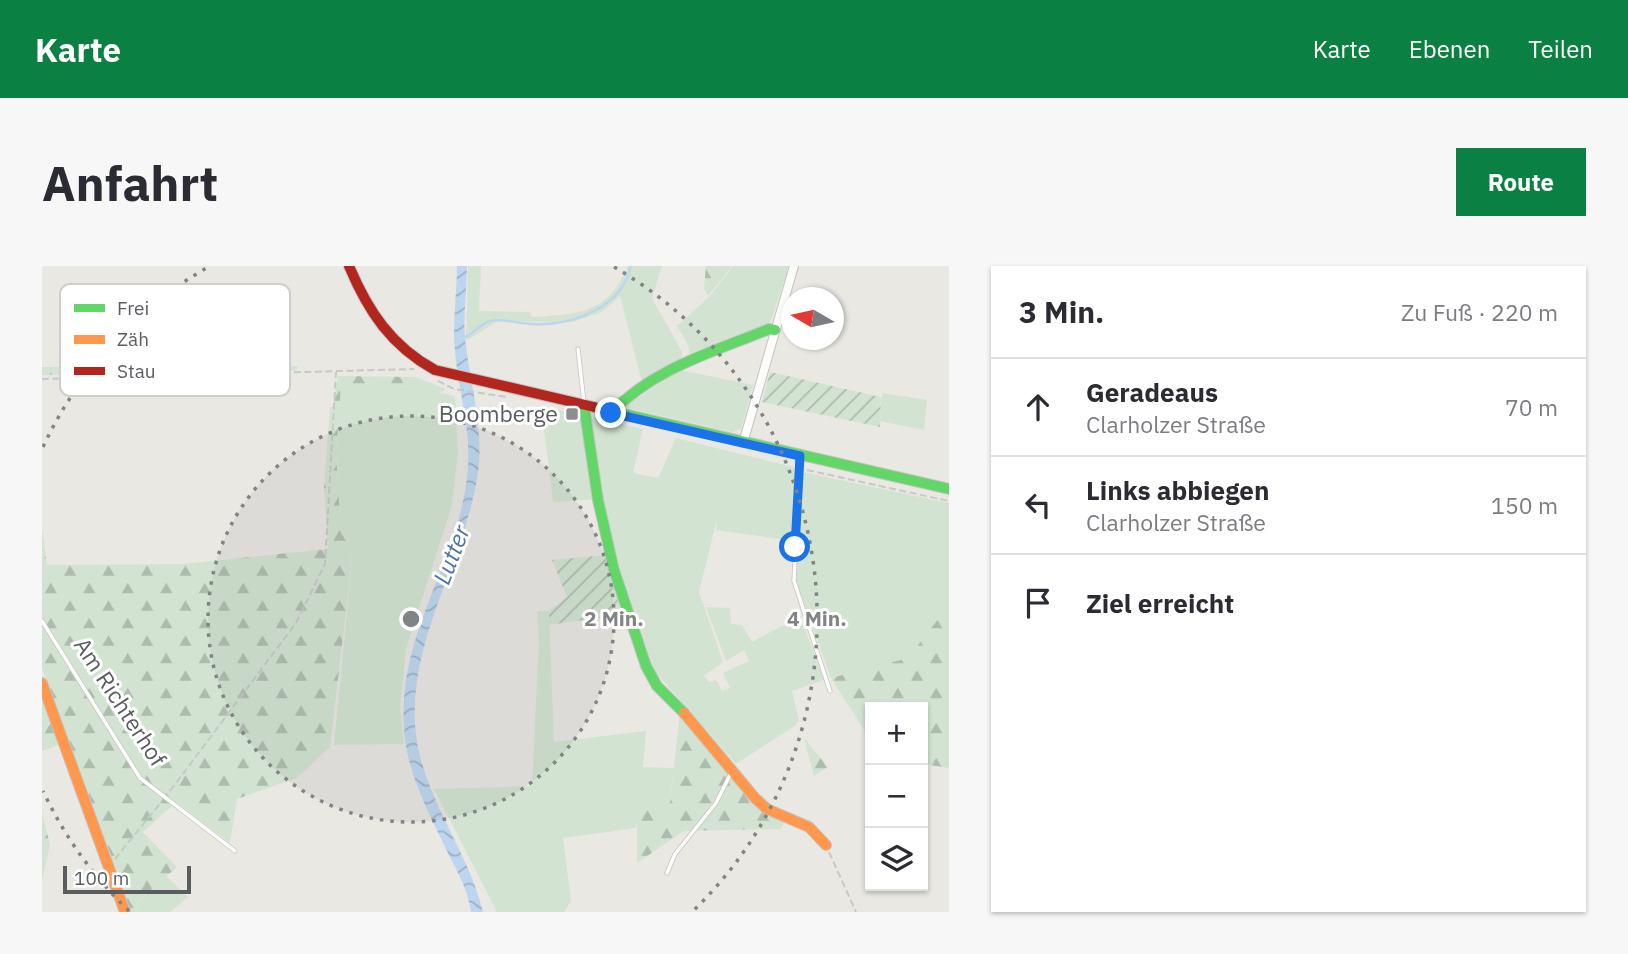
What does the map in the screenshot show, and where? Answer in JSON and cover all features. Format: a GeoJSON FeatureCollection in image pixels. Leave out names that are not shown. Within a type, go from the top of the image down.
{"type":"FeatureCollection","features":[{"type":"Feature","properties":{"kind":"street"},"geometry":{"type":"LineString","coordinates":[[349,266],[366,305],[393,342],[419,363],[452,376],[743,443],[799,461],[949,489]]}},
{"type":"Feature","properties":{"kind":"street"},"geometry":{"type":"LineString","coordinates":[[743,443],[794,266]]}},
{"type":"Feature","properties":{"kind":"street"},"geometry":{"type":"LineString","coordinates":[[611,413],[621,401],[689,360],[769,329],[775,330]]}},
{"type":"Feature","properties":{"kind":"street"},"geometry":{"type":"LineString","coordinates":[[584,406],[596,487],[614,569],[646,666],[657,686],[734,768],[755,798],[767,809],[809,827],[826,845]]}},
{"type":"Feature","properties":{"kind":"street"},"geometry":{"type":"LineString","coordinates":[[42,683],[125,912]]}},
{"type":"Feature","properties":{"kind":"lane"},"geometry":{"type":"LineString","coordinates":[[578,349],[584,406]]}},
{"type":"Feature","properties":{"kind":"lane"},"geometry":{"type":"LineString","coordinates":[[799,461],[794,581],[830,691]]}},
{"type":"Feature","properties":{"kind":"lane","name":"Am Richterhof"},"geometry":{"type":"LineString","coordinates":[[42,621],[140,778],[235,851]]}},
{"type":"Feature","properties":{"kind":"lane"},"geometry":{"type":"LineString","coordinates":[[667,873],[675,854],[716,803],[734,768]]}},
{"type":"Feature","properties":{"kind":"path"},"geometry":{"type":"LineString","coordinates":[[290,373],[415,368]]}},
{"type":"Feature","properties":{"kind":"path"},"geometry":{"type":"LineString","coordinates":[[109,865],[165,796],[296,622],[326,564],[336,372]]}},
{"type":"Feature","properties":{"kind":"path"},"geometry":{"type":"LineString","coordinates":[[42,379],[60,379]]}},
{"type":"Feature","properties":{"kind":"path"},"geometry":{"type":"LineString","coordinates":[[454,389],[481,396]]}},
{"type":"Feature","properties":{"kind":"path"},"geometry":{"type":"LineString","coordinates":[[799,461],[808,471],[949,501]]}},
{"type":"Feature","properties":{"kind":"path"},"geometry":{"type":"LineString","coordinates":[[826,845],[856,912]]}},
{"type":"Feature","properties":{"kind":"green space"},"geometry":{"type":"Polygon","coordinates":[[[468,266],[481,266],[479,311],[530,312],[532,317],[564,315],[590,308],[611,294],[628,266],[662,266],[652,298],[682,352],[682,358],[642,382],[620,296],[602,312],[573,322],[498,321],[466,341],[468,266]]]}},
{"type":"Feature","properties":{"kind":"green space"},"geometry":{"type":"Polygon","coordinates":[[[706,266],[732,266],[708,296],[704,289],[706,266]]]}},
{"type":"Feature","properties":{"kind":"green space"},"geometry":{"type":"Polygon","coordinates":[[[733,266],[789,266],[769,327],[690,356],[688,345],[677,326],[709,297],[733,266]]]}},
{"type":"Feature","properties":{"kind":"green space"},"geometry":{"type":"Polygon","coordinates":[[[42,367],[60,367],[60,375],[42,375],[42,367]]]}},
{"type":"Feature","properties":{"kind":"green space"},"geometry":{"type":"Polygon","coordinates":[[[680,370],[753,385],[741,429],[732,432],[624,407],[680,370]]]}},
{"type":"Feature","properties":{"kind":"green space"},"geometry":{"type":"Polygon","coordinates":[[[770,372],[881,397],[880,427],[762,402],[770,372]]]}},
{"type":"Feature","properties":{"kind":"green space"},"geometry":{"type":"Polygon","coordinates":[[[338,376],[415,377],[446,389],[440,393],[413,387],[341,384],[336,454],[339,503],[352,560],[330,747],[297,778],[237,799],[230,843],[176,802],[143,832],[177,867],[137,902],[138,912],[128,912],[124,891],[42,668],[42,529],[47,565],[182,564],[328,549],[324,488],[330,407],[333,407],[338,376]]]}},
{"type":"Feature","properties":{"kind":"green space"},"geometry":{"type":"Polygon","coordinates":[[[341,383],[413,387],[455,396],[458,453],[452,505],[406,649],[400,708],[404,744],[334,745],[352,560],[339,503],[336,454],[341,383]]]}},
{"type":"Feature","properties":{"kind":"green space"},"geometry":{"type":"Polygon","coordinates":[[[882,393],[927,400],[924,430],[880,421],[882,393]]]}},
{"type":"Feature","properties":{"kind":"green space"},"geometry":{"type":"Polygon","coordinates":[[[541,406],[643,429],[633,473],[658,478],[676,438],[793,467],[796,473],[793,541],[716,530],[717,519],[699,592],[723,662],[704,676],[709,682],[716,680],[722,691],[730,688],[723,673],[749,661],[744,650],[726,661],[706,607],[730,608],[731,624],[742,625],[752,642],[800,616],[824,680],[792,691],[799,720],[796,725],[736,764],[651,667],[613,554],[601,499],[553,502],[541,406]]]}},
{"type":"Feature","properties":{"kind":"green space"},"geometry":{"type":"Polygon","coordinates":[[[802,472],[949,503],[949,605],[908,658],[831,678],[796,581],[802,472]]]}},
{"type":"Feature","properties":{"kind":"green space"},"geometry":{"type":"Polygon","coordinates":[[[607,555],[626,614],[549,625],[549,611],[567,597],[552,560],[607,555]]]}},
{"type":"Feature","properties":{"kind":"green space"},"geometry":{"type":"Polygon","coordinates":[[[949,605],[949,768],[928,765],[928,702],[865,702],[865,731],[831,678],[908,658],[949,605]]]}},
{"type":"Feature","properties":{"kind":"green space"},"geometry":{"type":"Polygon","coordinates":[[[537,611],[549,611],[554,742],[646,731],[643,767],[674,768],[670,803],[638,811],[636,828],[563,838],[571,901],[564,912],[497,912],[434,789],[532,786],[539,640],[537,611]]]}},
{"type":"Feature","properties":{"kind":"green space"},"geometry":{"type":"Polygon","coordinates":[[[42,693],[60,744],[42,751],[42,693]]]}},
{"type":"Feature","properties":{"kind":"green space"},"geometry":{"type":"Polygon","coordinates":[[[680,712],[777,819],[784,822],[781,829],[684,831],[637,863],[637,811],[670,803],[680,712]]]}},
{"type":"Feature","properties":{"kind":"green space"},"geometry":{"type":"Polygon","coordinates":[[[804,738],[828,767],[814,776],[804,738]]]}},
{"type":"Feature","properties":{"kind":"green space"},"geometry":{"type":"Polygon","coordinates":[[[42,813],[50,845],[42,881],[42,813]]]}},
{"type":"Feature","properties":{"kind":"green space"},"geometry":{"type":"Polygon","coordinates":[[[166,876],[188,897],[170,912],[138,912],[137,903],[166,876]]]}},
{"type":"Feature","properties":{"kind":"water","name":"Lutter"},"geometry":{"type":"Polygon","coordinates":[[[457,266],[467,266],[465,336],[478,425],[478,472],[472,504],[421,659],[415,724],[425,773],[466,864],[483,912],[471,912],[468,896],[414,777],[404,729],[404,693],[410,659],[454,533],[463,501],[468,467],[468,438],[454,341],[457,266]]]}},
{"type":"Feature","properties":{"kind":"waterway"},"geometry":{"type":"LineString","coordinates":[[463,338],[490,321],[548,324],[579,318],[593,312],[617,293],[626,281],[631,266]]}},
{"type":"Feature","properties":{"kind":"traffic: fast"},"geometry":{"type":"LineString","coordinates":[[611,413],[628,397],[665,373],[769,329],[775,330]]}},
{"type":"Feature","properties":{"kind":"traffic: fast"},"geometry":{"type":"LineString","coordinates":[[584,406],[598,500],[614,570],[646,666],[657,686],[684,713]]}},
{"type":"Feature","properties":{"kind":"traffic: fast"},"geometry":{"type":"LineString","coordinates":[[594,407],[949,489]]}},
{"type":"Feature","properties":{"kind":"traffic: slow"},"geometry":{"type":"LineString","coordinates":[[42,683],[125,912]]}},
{"type":"Feature","properties":{"kind":"traffic: slow"},"geometry":{"type":"LineString","coordinates":[[684,713],[755,798],[767,809],[809,827],[826,845]]}},
{"type":"Feature","properties":{"kind":"traffic: jam"},"geometry":{"type":"LineString","coordinates":[[349,266],[364,298],[383,326],[406,350],[435,370],[594,407]]}},
{"type":"Feature","properties":{"kind":"place","name":"Boomberge"},"geometry":{"type":"Point","coordinates":[572,414]}},
{"type":"Feature","properties":{"kind":"route"},"geometry":{"type":"LineString","coordinates":[[611,413],[800,456],[795,547]]}}]}
